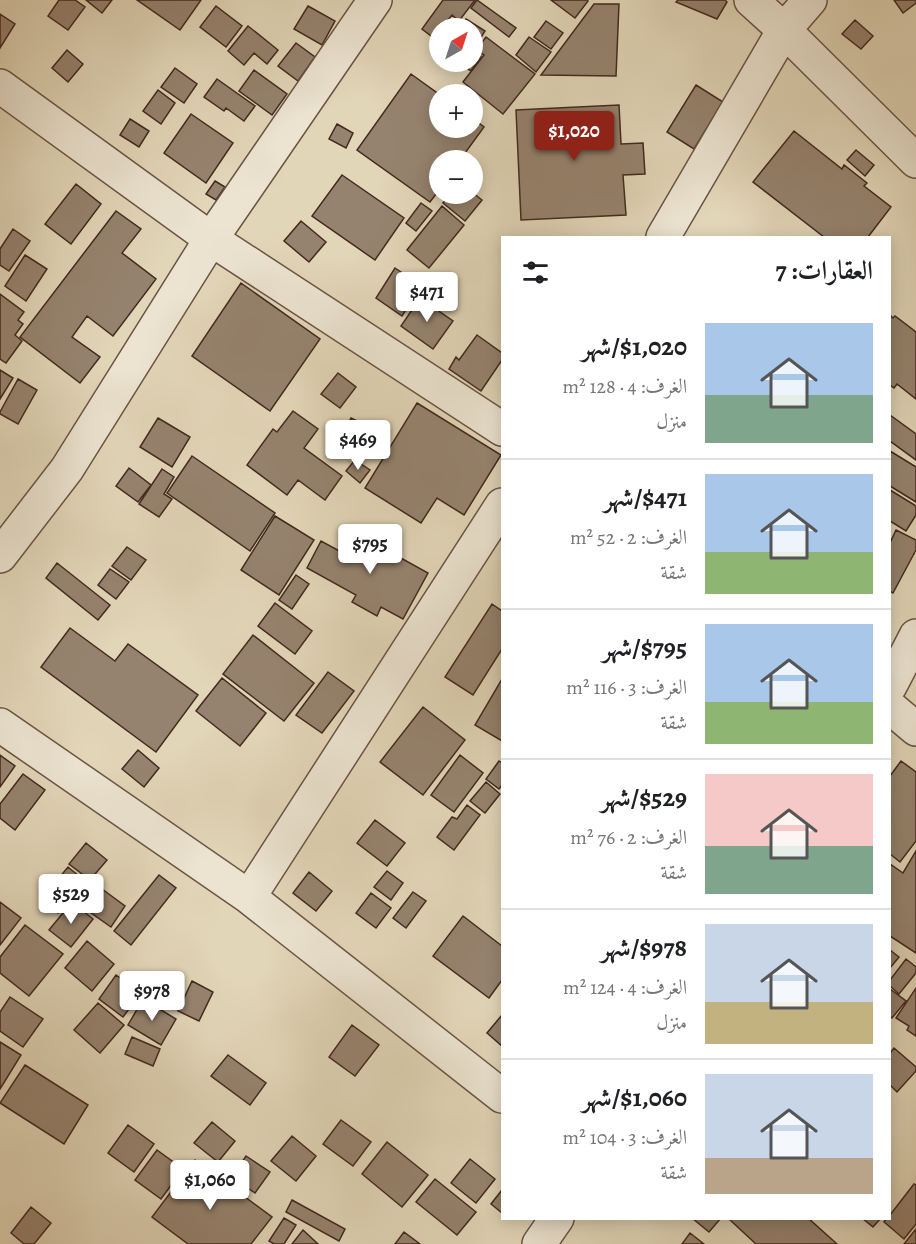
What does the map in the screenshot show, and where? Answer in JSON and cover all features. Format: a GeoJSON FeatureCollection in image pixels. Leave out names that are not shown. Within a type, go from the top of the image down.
{"type":"FeatureCollection","features":[{"type":"Feature","properties":{"kind":"street"},"geometry":{"type":"LineString","coordinates":[[0,556],[67,469],[211,239],[375,0]]}},
{"type":"Feature","properties":{"kind":"street"},"geometry":{"type":"LineString","coordinates":[[751,0],[916,161]]}},
{"type":"Feature","properties":{"kind":"street"},"geometry":{"type":"LineString","coordinates":[[664,236],[783,30],[810,0]]}},
{"type":"Feature","properties":{"kind":"street"},"geometry":{"type":"LineString","coordinates":[[0,86],[211,239],[501,428]]}},
{"type":"Feature","properties":{"kind":"street"},"geometry":{"type":"LineString","coordinates":[[249,897],[501,507]]}},
{"type":"Feature","properties":{"kind":"street"},"geometry":{"type":"LineString","coordinates":[[891,684],[916,636]]}},
{"type":"Feature","properties":{"kind":"street"},"geometry":{"type":"LineString","coordinates":[[891,708],[916,729]]}},
{"type":"Feature","properties":{"kind":"street"},"geometry":{"type":"LineString","coordinates":[[0,725],[249,897],[501,1095]]}},
{"type":"Feature","properties":{"kind":"building"},"geometry":{"type":"Polygon","coordinates":[[[59,0],[75,0],[85,7],[68,30],[48,16],[59,0]]]}},
{"type":"Feature","properties":{"kind":"building"},"geometry":{"type":"Polygon","coordinates":[[[86,0],[112,0],[102,13],[86,0]]]}},
{"type":"Feature","properties":{"kind":"building"},"geometry":{"type":"Polygon","coordinates":[[[137,0],[201,0],[180,30],[137,0]]]}},
{"type":"Feature","properties":{"kind":"building"},"geometry":{"type":"Polygon","coordinates":[[[443,0],[475,0],[461,18],[452,15],[450,18],[430,18],[443,0]]]}},
{"type":"Feature","properties":{"kind":"building"},"geometry":{"type":"Polygon","coordinates":[[[477,0],[516,28],[509,37],[471,8],[477,0]]]}},
{"type":"Feature","properties":{"kind":"building"},"geometry":{"type":"Polygon","coordinates":[[[551,0],[587,0],[588,1],[575,18],[551,0]]]}},
{"type":"Feature","properties":{"kind":"building"},"geometry":{"type":"Polygon","coordinates":[[[678,0],[725,0],[727,2],[717,19],[676,2],[678,0]]]}},
{"type":"Feature","properties":{"kind":"building"},"geometry":{"type":"Polygon","coordinates":[[[894,0],[916,0],[916,3],[903,13],[894,0]]]}},
{"type":"Feature","properties":{"kind":"building"},"geometry":{"type":"Polygon","coordinates":[[[594,4],[619,4],[616,76],[541,75],[594,4]]]}},
{"type":"Feature","properties":{"kind":"building"},"geometry":{"type":"Polygon","coordinates":[[[216,6],[242,26],[226,47],[200,27],[216,6]]]}},
{"type":"Feature","properties":{"kind":"building"},"geometry":{"type":"Polygon","coordinates":[[[308,6],[335,21],[322,45],[294,29],[308,6]]]}},
{"type":"Feature","properties":{"kind":"building"},"geometry":{"type":"Polygon","coordinates":[[[0,14],[15,24],[0,48],[0,14]]]}},
{"type":"Feature","properties":{"kind":"building"},"geometry":{"type":"Polygon","coordinates":[[[429,19],[429,34],[422,29],[429,19]]]}},
{"type":"Feature","properties":{"kind":"building"},"geometry":{"type":"Polygon","coordinates":[[[855,20],[873,36],[861,49],[842,34],[855,20]]]}},
{"type":"Feature","properties":{"kind":"building"},"geometry":{"type":"Polygon","coordinates":[[[546,21],[563,33],[551,49],[534,37],[546,21]]]}},
{"type":"Feature","properties":{"kind":"building"},"geometry":{"type":"Polygon","coordinates":[[[248,26],[278,50],[267,64],[254,53],[244,65],[228,51],[248,26]]]}},
{"type":"Feature","properties":{"kind":"building"},"geometry":{"type":"Polygon","coordinates":[[[486,37],[535,74],[503,114],[483,98],[483,84],[463,82],[471,72],[483,72],[483,41],[486,37]]]}},
{"type":"Feature","properties":{"kind":"building"},"geometry":{"type":"Polygon","coordinates":[[[529,37],[551,52],[536,72],[516,55],[529,37]]]}},
{"type":"Feature","properties":{"kind":"building"},"geometry":{"type":"Polygon","coordinates":[[[296,43],[315,57],[298,81],[278,66],[296,43]]]}},
{"type":"Feature","properties":{"kind":"building"},"geometry":{"type":"Polygon","coordinates":[[[67,50],[83,64],[68,82],[52,68],[67,50]]]}},
{"type":"Feature","properties":{"kind":"building"},"geometry":{"type":"Polygon","coordinates":[[[175,68],[197,84],[184,103],[161,87],[175,68]]]}},
{"type":"Feature","properties":{"kind":"building"},"geometry":{"type":"Polygon","coordinates":[[[254,70],[287,94],[272,115],[239,91],[254,70]]]}},
{"type":"Feature","properties":{"kind":"building"},"geometry":{"type":"Polygon","coordinates":[[[411,74],[429,87],[429,138],[476,138],[467,150],[429,150],[429,201],[357,150],[411,74]]]}},
{"type":"Feature","properties":{"kind":"building"},"geometry":{"type":"Polygon","coordinates":[[[217,79],[255,106],[244,121],[226,108],[224,111],[204,97],[217,79]]]}},
{"type":"Feature","properties":{"kind":"building"},"geometry":{"type":"Polygon","coordinates":[[[696,85],[723,102],[694,149],[667,132],[696,85]]]}},
{"type":"Feature","properties":{"kind":"building"},"geometry":{"type":"Polygon","coordinates":[[[158,90],[175,103],[161,124],[143,111],[158,90]]]}},
{"type":"Feature","properties":{"kind":"building"},"geometry":{"type":"Polygon","coordinates":[[[619,105],[621,144],[643,143],[645,174],[623,175],[626,215],[521,220],[516,110],[619,105]]]}},
{"type":"Feature","properties":{"kind":"building"},"geometry":{"type":"Polygon","coordinates":[[[191,114],[233,143],[206,183],[164,153],[191,114]]]}},
{"type":"Feature","properties":{"kind":"building"},"geometry":{"type":"Polygon","coordinates":[[[130,119],[149,131],[139,147],[120,135],[130,119]]]}},
{"type":"Feature","properties":{"kind":"building"},"geometry":{"type":"Polygon","coordinates":[[[337,124],[353,133],[346,148],[329,139],[337,124]]]}},
{"type":"Feature","properties":{"kind":"building"},"geometry":{"type":"Polygon","coordinates":[[[794,131],[842,169],[844,165],[867,183],[864,186],[891,207],[869,236],[823,236],[753,182],[794,131]]]}},
{"type":"Feature","properties":{"kind":"building"},"geometry":{"type":"Polygon","coordinates":[[[856,150],[874,165],[865,176],[847,160],[856,150]]]}},
{"type":"Feature","properties":{"kind":"building"},"geometry":{"type":"Polygon","coordinates":[[[342,175],[404,218],[375,260],[312,216],[342,175]]]}},
{"type":"Feature","properties":{"kind":"building"},"geometry":{"type":"Polygon","coordinates":[[[215,181],[225,187],[216,200],[206,194],[215,181]]]}},
{"type":"Feature","properties":{"kind":"building"},"geometry":{"type":"Polygon","coordinates":[[[76,184],[101,204],[71,244],[45,224],[76,184]]]}},
{"type":"Feature","properties":{"kind":"building"},"geometry":{"type":"Polygon","coordinates":[[[421,203],[432,211],[416,231],[406,223],[421,203]]]}},
{"type":"Feature","properties":{"kind":"building"},"geometry":{"type":"Polygon","coordinates":[[[444,204],[479,204],[465,221],[444,204]]]}},
{"type":"Feature","properties":{"kind":"building"},"geometry":{"type":"Polygon","coordinates":[[[442,206],[464,225],[429,268],[407,250],[442,206]]]}},
{"type":"Feature","properties":{"kind":"building"},"geometry":{"type":"Polygon","coordinates":[[[116,211],[141,229],[122,253],[156,279],[113,336],[87,316],[72,337],[100,357],[80,383],[20,337],[116,211]]]}},
{"type":"Feature","properties":{"kind":"building"},"geometry":{"type":"Polygon","coordinates":[[[301,221],[326,242],[309,262],[284,241],[301,221]]]}},
{"type":"Feature","properties":{"kind":"building"},"geometry":{"type":"Polygon","coordinates":[[[13,229],[30,241],[9,271],[0,265],[0,249],[13,229]]]}},
{"type":"Feature","properties":{"kind":"building"},"geometry":{"type":"Polygon","coordinates":[[[25,255],[47,269],[26,301],[5,286],[25,255]]]}},
{"type":"Feature","properties":{"kind":"building"},"geometry":{"type":"Polygon","coordinates":[[[395,268],[422,286],[402,316],[376,298],[395,268]]]}},
{"type":"Feature","properties":{"kind":"building"},"geometry":{"type":"Polygon","coordinates":[[[241,283],[320,339],[270,411],[192,356],[241,283]]]}},
{"type":"Feature","properties":{"kind":"building"},"geometry":{"type":"Polygon","coordinates":[[[0,294],[24,312],[18,320],[23,324],[15,335],[22,341],[6,363],[0,359],[0,294]]]}},
{"type":"Feature","properties":{"kind":"building"},"geometry":{"type":"Polygon","coordinates":[[[420,298],[453,321],[433,349],[401,326],[420,298]]]}},
{"type":"Feature","properties":{"kind":"building"},"geometry":{"type":"Polygon","coordinates":[[[891,316],[893,318],[895,316],[916,332],[916,399],[897,384],[894,388],[891,386],[891,316]]]}},
{"type":"Feature","properties":{"kind":"building"},"geometry":{"type":"Polygon","coordinates":[[[477,335],[501,352],[501,361],[481,391],[449,369],[456,357],[459,360],[477,335]]]}},
{"type":"Feature","properties":{"kind":"building"},"geometry":{"type":"Polygon","coordinates":[[[0,370],[13,378],[0,399],[0,370]]]}},
{"type":"Feature","properties":{"kind":"building"},"geometry":{"type":"Polygon","coordinates":[[[338,373],[356,387],[340,408],[321,394],[338,373]]]}},
{"type":"Feature","properties":{"kind":"building"},"geometry":{"type":"Polygon","coordinates":[[[18,379],[37,390],[18,424],[0,412],[18,379]]]}},
{"type":"Feature","properties":{"kind":"building"},"geometry":{"type":"Polygon","coordinates":[[[417,403],[501,455],[464,515],[437,498],[421,523],[365,488],[417,403]]]}},
{"type":"Feature","properties":{"kind":"building"},"geometry":{"type":"Polygon","coordinates":[[[293,411],[318,429],[304,448],[342,476],[325,500],[298,480],[287,495],[247,465],[273,429],[277,432],[293,411]]]}},
{"type":"Feature","properties":{"kind":"building"},"geometry":{"type":"Polygon","coordinates":[[[891,416],[916,434],[916,460],[891,442],[891,416]]]}},
{"type":"Feature","properties":{"kind":"building"},"geometry":{"type":"Polygon","coordinates":[[[158,418],[190,437],[172,467],[140,447],[158,418]]]}},
{"type":"Feature","properties":{"kind":"building"},"geometry":{"type":"Polygon","coordinates":[[[351,418],[375,430],[363,454],[339,441],[351,418]]]}},
{"type":"Feature","properties":{"kind":"building"},"geometry":{"type":"Polygon","coordinates":[[[891,452],[916,467],[916,502],[891,487],[891,452]]]}},
{"type":"Feature","properties":{"kind":"building"},"geometry":{"type":"Polygon","coordinates":[[[192,456],[275,513],[250,551],[167,493],[192,456]]]}},
{"type":"Feature","properties":{"kind":"building"},"geometry":{"type":"Polygon","coordinates":[[[355,460],[370,470],[360,483],[346,471],[355,460]]]}},
{"type":"Feature","properties":{"kind":"building"},"geometry":{"type":"Polygon","coordinates":[[[129,468],[151,485],[138,502],[116,486],[129,468]]]}},
{"type":"Feature","properties":{"kind":"building"},"geometry":{"type":"Polygon","coordinates":[[[162,469],[174,477],[164,494],[172,499],[159,517],[139,504],[162,469]]]}},
{"type":"Feature","properties":{"kind":"building"},"geometry":{"type":"Polygon","coordinates":[[[891,491],[916,506],[916,515],[906,531],[891,522],[891,491]]]}},
{"type":"Feature","properties":{"kind":"building"},"geometry":{"type":"Polygon","coordinates":[[[275,516],[314,540],[279,595],[241,570],[275,516]]]}},
{"type":"Feature","properties":{"kind":"building"},"geometry":{"type":"Polygon","coordinates":[[[896,530],[916,540],[916,550],[893,593],[891,592],[891,541],[896,530]]]}},
{"type":"Feature","properties":{"kind":"building"},"geometry":{"type":"Polygon","coordinates":[[[354,532],[428,573],[403,619],[381,607],[377,616],[352,602],[356,595],[307,568],[321,541],[343,553],[354,532]]]}},
{"type":"Feature","properties":{"kind":"building"},"geometry":{"type":"Polygon","coordinates":[[[127,547],[146,560],[131,580],[112,566],[127,547]]]}},
{"type":"Feature","properties":{"kind":"building"},"geometry":{"type":"Polygon","coordinates":[[[57,563],[110,605],[98,620],[46,578],[57,563]]]}},
{"type":"Feature","properties":{"kind":"building"},"geometry":{"type":"Polygon","coordinates":[[[110,569],[129,582],[116,599],[98,585],[110,569]]]}},
{"type":"Feature","properties":{"kind":"building"},"geometry":{"type":"Polygon","coordinates":[[[296,575],[309,584],[292,609],[279,600],[296,575]]]}},
{"type":"Feature","properties":{"kind":"building"},"geometry":{"type":"Polygon","coordinates":[[[275,603],[312,631],[295,654],[258,626],[275,603]]]}},
{"type":"Feature","properties":{"kind":"building"},"geometry":{"type":"Polygon","coordinates":[[[492,604],[501,610],[501,651],[473,695],[445,677],[492,604]]]}},
{"type":"Feature","properties":{"kind":"building"},"geometry":{"type":"Polygon","coordinates":[[[70,628],[115,661],[128,644],[198,695],[156,752],[41,667],[70,628]]]}},
{"type":"Feature","properties":{"kind":"building"},"geometry":{"type":"Polygon","coordinates":[[[253,635],[314,683],[284,721],[223,674],[253,635]]]}},
{"type":"Feature","properties":{"kind":"building"},"geometry":{"type":"Polygon","coordinates":[[[328,672],[354,691],[322,733],[296,715],[328,672]]]}},
{"type":"Feature","properties":{"kind":"building"},"geometry":{"type":"Polygon","coordinates":[[[222,678],[266,713],[240,746],[196,711],[222,678]]]}},
{"type":"Feature","properties":{"kind":"building"},"geometry":{"type":"Polygon","coordinates":[[[501,681],[501,740],[475,725],[501,681]]]}},
{"type":"Feature","properties":{"kind":"building"},"geometry":{"type":"Polygon","coordinates":[[[423,707],[465,740],[423,795],[380,762],[423,707]]]}},
{"type":"Feature","properties":{"kind":"building"},"geometry":{"type":"Polygon","coordinates":[[[138,750],[159,768],[144,787],[122,769],[138,750]]]}},
{"type":"Feature","properties":{"kind":"building"},"geometry":{"type":"Polygon","coordinates":[[[0,755],[15,766],[0,787],[0,755]]]}},
{"type":"Feature","properties":{"kind":"building"},"geometry":{"type":"Polygon","coordinates":[[[460,755],[483,773],[454,812],[431,795],[460,755]]]}},
{"type":"Feature","properties":{"kind":"building"},"geometry":{"type":"Polygon","coordinates":[[[499,761],[501,762],[499,789],[486,779],[499,761]]]}},
{"type":"Feature","properties":{"kind":"building"},"geometry":{"type":"Polygon","coordinates":[[[901,761],[916,772],[916,841],[900,862],[891,855],[891,775],[901,761]]]}},
{"type":"Feature","properties":{"kind":"building"},"geometry":{"type":"Polygon","coordinates":[[[23,774],[45,790],[15,830],[0,818],[0,804],[23,774]]]}},
{"type":"Feature","properties":{"kind":"building"},"geometry":{"type":"Polygon","coordinates":[[[486,782],[500,794],[485,813],[470,801],[486,782]]]}},
{"type":"Feature","properties":{"kind":"building"},"geometry":{"type":"Polygon","coordinates":[[[467,805],[480,815],[454,850],[437,837],[452,817],[457,819],[467,805]]]}},
{"type":"Feature","properties":{"kind":"building"},"geometry":{"type":"Polygon","coordinates":[[[375,820],[405,843],[387,866],[357,843],[375,820]]]}},
{"type":"Feature","properties":{"kind":"building"},"geometry":{"type":"Polygon","coordinates":[[[86,843],[107,860],[90,880],[69,864],[86,843]]]}},
{"type":"Feature","properties":{"kind":"building"},"geometry":{"type":"Polygon","coordinates":[[[916,851],[916,953],[891,937],[891,865],[903,873],[916,851]]]}},
{"type":"Feature","properties":{"kind":"building"},"geometry":{"type":"Polygon","coordinates":[[[68,867],[96,890],[84,905],[72,896],[58,913],[41,900],[68,867]]]}},
{"type":"Feature","properties":{"kind":"building"},"geometry":{"type":"Polygon","coordinates":[[[387,871],[403,883],[391,900],[374,887],[387,871]]]}},
{"type":"Feature","properties":{"kind":"building"},"geometry":{"type":"Polygon","coordinates":[[[309,872],[332,891],[316,911],[293,893],[309,872]]]}},
{"type":"Feature","properties":{"kind":"building"},"geometry":{"type":"Polygon","coordinates":[[[159,875],[176,888],[131,945],[114,931],[159,875]]]}},
{"type":"Feature","properties":{"kind":"building"},"geometry":{"type":"Polygon","coordinates":[[[102,889],[125,906],[111,927],[87,910],[102,889]]]}},
{"type":"Feature","properties":{"kind":"building"},"geometry":{"type":"Polygon","coordinates":[[[413,892],[426,901],[406,928],[393,918],[413,892]]]}},
{"type":"Feature","properties":{"kind":"building"},"geometry":{"type":"Polygon","coordinates":[[[371,893],[391,908],[376,928],[356,913],[371,893]]]}},
{"type":"Feature","properties":{"kind":"building"},"geometry":{"type":"Polygon","coordinates":[[[0,902],[21,918],[0,945],[0,902]]]}},
{"type":"Feature","properties":{"kind":"building"},"geometry":{"type":"Polygon","coordinates":[[[72,902],[93,919],[71,947],[49,930],[72,902]]]}},
{"type":"Feature","properties":{"kind":"building"},"geometry":{"type":"Polygon","coordinates":[[[463,916],[501,945],[501,981],[489,998],[433,956],[463,916]]]}},
{"type":"Feature","properties":{"kind":"building"},"geometry":{"type":"Polygon","coordinates":[[[25,925],[63,954],[29,996],[0,973],[0,957],[25,925]]]}},
{"type":"Feature","properties":{"kind":"building"},"geometry":{"type":"Polygon","coordinates":[[[87,941],[114,964],[92,991],[65,968],[87,941]]]}},
{"type":"Feature","properties":{"kind":"building"},"geometry":{"type":"Polygon","coordinates":[[[891,951],[899,957],[891,967],[891,951]]]}},
{"type":"Feature","properties":{"kind":"building"},"geometry":{"type":"Polygon","coordinates":[[[906,959],[916,967],[916,973],[899,994],[891,987],[891,979],[906,959]]]}},
{"type":"Feature","properties":{"kind":"building"},"geometry":{"type":"Polygon","coordinates":[[[116,975],[141,993],[123,1017],[99,999],[116,975]]]}},
{"type":"Feature","properties":{"kind":"building"},"geometry":{"type":"Polygon","coordinates":[[[192,981],[213,992],[199,1021],[178,1011],[192,981]]]}},
{"type":"Feature","properties":{"kind":"building"},"geometry":{"type":"Polygon","coordinates":[[[916,988],[916,1036],[907,1030],[909,1026],[896,1018],[916,988]]]}},
{"type":"Feature","properties":{"kind":"building"},"geometry":{"type":"Polygon","coordinates":[[[891,990],[906,1001],[891,1017],[891,990]]]}},
{"type":"Feature","properties":{"kind":"building"},"geometry":{"type":"Polygon","coordinates":[[[10,997],[43,1019],[23,1047],[0,1031],[0,1012],[10,997]]]}},
{"type":"Feature","properties":{"kind":"building"},"geometry":{"type":"Polygon","coordinates":[[[143,999],[176,1019],[161,1045],[128,1025],[143,999]]]}},
{"type":"Feature","properties":{"kind":"building"},"geometry":{"type":"Polygon","coordinates":[[[98,1003],[124,1025],[100,1053],[74,1030],[98,1003]]]}},
{"type":"Feature","properties":{"kind":"building"},"geometry":{"type":"Polygon","coordinates":[[[501,1016],[501,1045],[487,1033],[501,1016]]]}},
{"type":"Feature","properties":{"kind":"building"},"geometry":{"type":"Polygon","coordinates":[[[352,1025],[379,1045],[355,1076],[329,1057],[352,1025]]]}},
{"type":"Feature","properties":{"kind":"building"},"geometry":{"type":"Polygon","coordinates":[[[132,1037],[160,1049],[153,1066],[125,1054],[132,1037]]]}},
{"type":"Feature","properties":{"kind":"building"},"geometry":{"type":"Polygon","coordinates":[[[0,1042],[21,1055],[0,1089],[0,1042]]]}},
{"type":"Feature","properties":{"kind":"building"},"geometry":{"type":"Polygon","coordinates":[[[894,1048],[916,1067],[916,1071],[897,1092],[891,1086],[891,1052],[894,1048]]]}},
{"type":"Feature","properties":{"kind":"building"},"geometry":{"type":"Polygon","coordinates":[[[228,1055],[266,1083],[250,1105],[211,1076],[228,1055]]]}},
{"type":"Feature","properties":{"kind":"building"},"geometry":{"type":"Polygon","coordinates":[[[25,1065],[88,1105],[64,1144],[0,1103],[25,1065]]]}},
{"type":"Feature","properties":{"kind":"building"},"geometry":{"type":"Polygon","coordinates":[[[341,1120],[371,1142],[353,1166],[323,1144],[341,1120]]]}},
{"type":"Feature","properties":{"kind":"building"},"geometry":{"type":"Polygon","coordinates":[[[212,1122],[235,1141],[218,1162],[194,1143],[212,1122]]]}},
{"type":"Feature","properties":{"kind":"building"},"geometry":{"type":"Polygon","coordinates":[[[128,1125],[154,1144],[134,1172],[108,1153],[128,1125]]]}},
{"type":"Feature","properties":{"kind":"building"},"geometry":{"type":"Polygon","coordinates":[[[292,1136],[316,1156],[296,1181],[271,1161],[292,1136]]]}},
{"type":"Feature","properties":{"kind":"building"},"geometry":{"type":"Polygon","coordinates":[[[387,1142],[428,1175],[402,1207],[362,1174],[387,1142]]]}},
{"type":"Feature","properties":{"kind":"building"},"geometry":{"type":"Polygon","coordinates":[[[157,1150],[183,1169],[161,1199],[135,1180],[157,1150]]]}},
{"type":"Feature","properties":{"kind":"building"},"geometry":{"type":"Polygon","coordinates":[[[246,1156],[270,1172],[255,1193],[232,1177],[246,1156]]]}},
{"type":"Feature","properties":{"kind":"building"},"geometry":{"type":"Polygon","coordinates":[[[470,1159],[495,1179],[476,1203],[451,1183],[470,1159]]]}},
{"type":"Feature","properties":{"kind":"building"},"geometry":{"type":"Polygon","coordinates":[[[195,1160],[272,1217],[251,1244],[188,1244],[152,1217],[195,1160]]]}},
{"type":"Feature","properties":{"kind":"building"},"geometry":{"type":"Polygon","coordinates":[[[435,1179],[476,1212],[457,1235],[416,1202],[435,1179]]]}},
{"type":"Feature","properties":{"kind":"building"},"geometry":{"type":"Polygon","coordinates":[[[914,1184],[916,1185],[916,1224],[904,1239],[884,1222],[891,1220],[891,1214],[914,1184]]]}},
{"type":"Feature","properties":{"kind":"building"},"geometry":{"type":"Polygon","coordinates":[[[501,1191],[501,1212],[491,1204],[501,1191]]]}},
{"type":"Feature","properties":{"kind":"building"},"geometry":{"type":"Polygon","coordinates":[[[292,1200],[345,1229],[339,1241],[286,1212],[292,1200]]]}},
{"type":"Feature","properties":{"kind":"building"},"geometry":{"type":"Polygon","coordinates":[[[31,1207],[51,1223],[34,1244],[24,1244],[11,1233],[31,1207]]]}},
{"type":"Feature","properties":{"kind":"building"},"geometry":{"type":"Polygon","coordinates":[[[284,1218],[296,1225],[284,1244],[274,1244],[269,1241],[284,1218]]]}},
{"type":"Feature","properties":{"kind":"building"},"geometry":{"type":"Polygon","coordinates":[[[694,1220],[719,1220],[709,1232],[694,1220]]]}},
{"type":"Feature","properties":{"kind":"building"},"geometry":{"type":"Polygon","coordinates":[[[730,1220],[810,1220],[837,1244],[756,1244],[730,1220]]]}},
{"type":"Feature","properties":{"kind":"building"},"geometry":{"type":"Polygon","coordinates":[[[864,1220],[879,1220],[873,1227],[864,1220]]]}},
{"type":"Feature","properties":{"kind":"building"},"geometry":{"type":"Polygon","coordinates":[[[916,1229],[916,1244],[904,1244],[916,1229]]]}},
{"type":"Feature","properties":{"kind":"building"},"geometry":{"type":"Polygon","coordinates":[[[303,1230],[318,1244],[292,1244],[303,1230]]]}},
{"type":"Feature","properties":{"kind":"building"},"geometry":{"type":"Polygon","coordinates":[[[404,1232],[420,1244],[395,1244],[404,1232]]]}},
{"type":"Feature","properties":{"kind":"building"},"geometry":{"type":"Polygon","coordinates":[[[690,1233],[704,1244],[682,1244],[690,1233]]]}}]}
